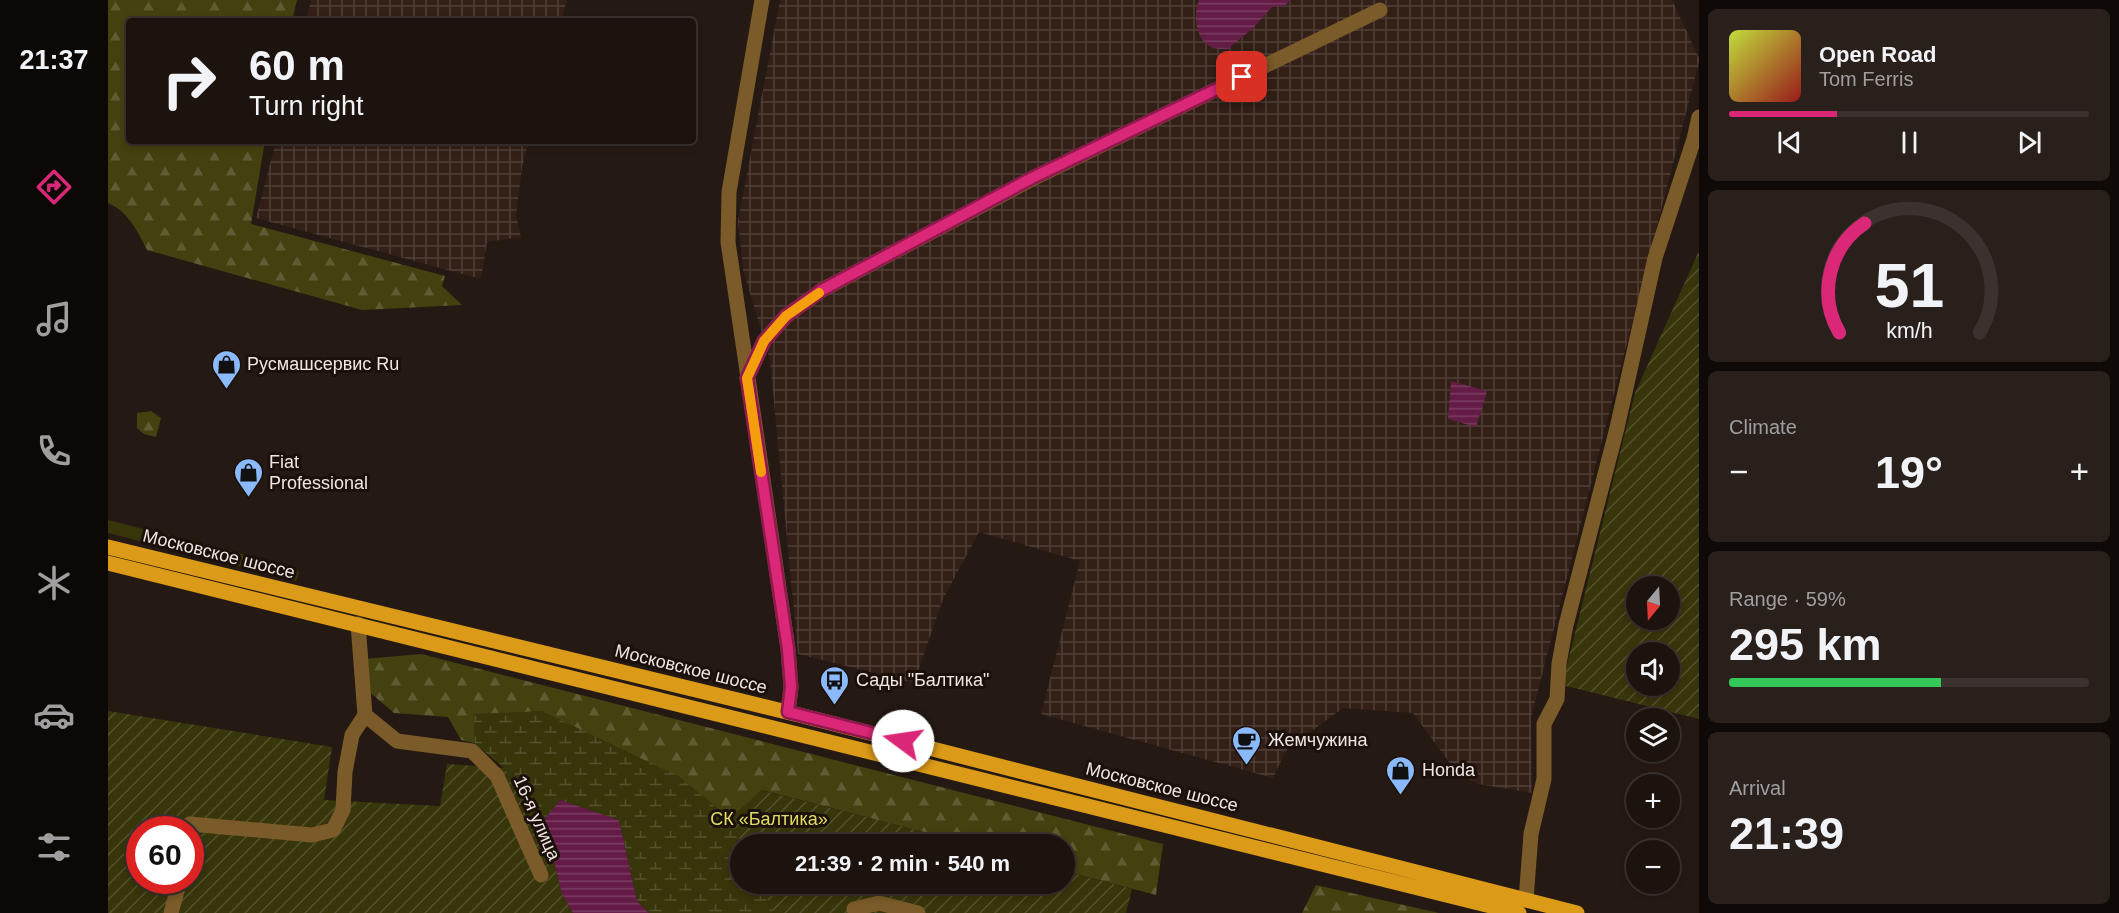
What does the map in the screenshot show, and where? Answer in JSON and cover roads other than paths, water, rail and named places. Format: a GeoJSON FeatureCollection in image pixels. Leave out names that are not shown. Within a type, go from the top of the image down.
{"type":"FeatureCollection","features":[{"type":"Feature","properties":{"kind":"main road","name":"Московское шоссе"},"geometry":{"type":"LineString","coordinates":[[108,547],[788,712],[1522,907]]}},
{"type":"Feature","properties":{"kind":"main road","name":"Московское шоссе"},"geometry":{"type":"LineString","coordinates":[[108,563],[1522,907],[1577,913]]}},
{"type":"Feature","properties":{"kind":"main road"},"geometry":{"type":"LineString","coordinates":[[784,729],[788,712]]}},
{"type":"Feature","properties":{"kind":"street"},"geometry":{"type":"LineString","coordinates":[[762,0],[729,192],[728,242],[788,649],[791,687],[788,712]]}},
{"type":"Feature","properties":{"kind":"street"},"geometry":{"type":"LineString","coordinates":[[747,378],[764,341],[786,316],[822,290],[1032,178],[1380,10]]}},
{"type":"Feature","properties":{"kind":"street"},"geometry":{"type":"LineString","coordinates":[[1522,907],[1531,834],[1544,779],[1544,724],[1557,699],[1559,664],[1566,625],[1617,429],[1655,258],[1699,117]]}},
{"type":"Feature","properties":{"kind":"street"},"geometry":{"type":"LineString","coordinates":[[204,825],[312,835],[333,830],[343,810],[345,772],[352,735],[365,715],[358,624]]}},
{"type":"Feature","properties":{"kind":"street","name":"16-я улица"},"geometry":{"type":"LineString","coordinates":[[365,715],[397,741],[472,751],[497,776],[542,875]]}},
{"type":"Feature","properties":{"kind":"street"},"geometry":{"type":"LineString","coordinates":[[171,913],[176,894]]}},
{"type":"Feature","properties":{"kind":"street"},"geometry":{"type":"LineString","coordinates":[[854,909],[879,903],[918,913]]}},
{"type":"Feature","properties":{"kind":"place","name":"Русмашсервис Ru"},"geometry":{"type":"Point","coordinates":[226,390]}},
{"type":"Feature","properties":{"kind":"place","name":"Fiat Professional"},"geometry":{"type":"Point","coordinates":[248,498]}},
{"type":"Feature","properties":{"kind":"place","name":"Сады \"Балтика\""},"geometry":{"type":"Point","coordinates":[835,706]}},
{"type":"Feature","properties":{"kind":"place","name":"Жемчужина"},"geometry":{"type":"Point","coordinates":[1247,766]}},
{"type":"Feature","properties":{"kind":"place","name":"Honda"},"geometry":{"type":"Point","coordinates":[1401,796]}},
{"type":"Feature","properties":{"kind":"park label","name":"СК «Балтика»"},"geometry":{"type":"Point","coordinates":[769,819]}}]}
